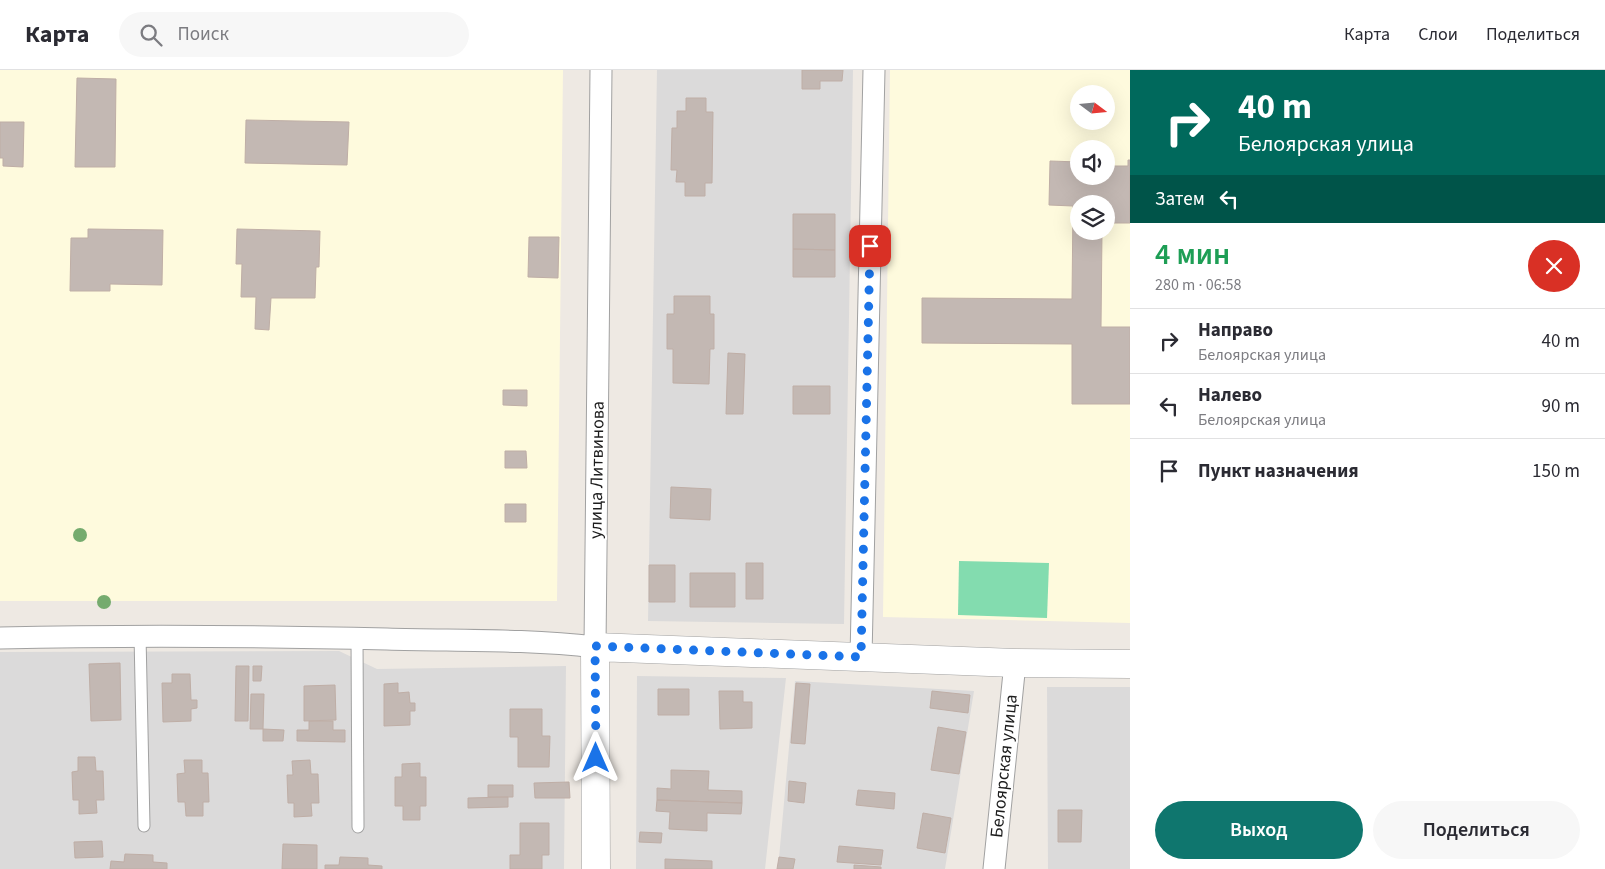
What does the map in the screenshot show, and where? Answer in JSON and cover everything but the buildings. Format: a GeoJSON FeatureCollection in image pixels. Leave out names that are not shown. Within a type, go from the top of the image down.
{"type":"FeatureCollection","features":[{"type":"Feature","properties":{"kind":"street","name":"улица Литвинова"},"geometry":{"type":"LineString","coordinates":[[596,869],[595,646],[601,70]]}},
{"type":"Feature","properties":{"kind":"street"},"geometry":{"type":"LineString","coordinates":[[861,657],[874,70]]}},
{"type":"Feature","properties":{"kind":"street"},"geometry":{"type":"LineString","coordinates":[[0,638],[140,635],[543,641],[595,646],[861,657],[1015,663],[1130,664]]}},
{"type":"Feature","properties":{"kind":"street","name":"Белоярская улица"},"geometry":{"type":"LineString","coordinates":[[994,869],[1015,663]]}},
{"type":"Feature","properties":{"kind":"lane"},"geometry":{"type":"LineString","coordinates":[[140,635],[144,826]]}},
{"type":"Feature","properties":{"kind":"lane"},"geometry":{"type":"LineString","coordinates":[[357,638],[358,827]]}},
{"type":"Feature","properties":{"kind":"shaded area"},"geometry":{"type":"Polygon","coordinates":[[[0,70],[563,70],[557,601],[0,601],[0,70]]]}},
{"type":"Feature","properties":{"kind":"shaded area"},"geometry":{"type":"Polygon","coordinates":[[[657,70],[853,70],[844,624],[648,621],[657,70]]]}},
{"type":"Feature","properties":{"kind":"shaded area"},"geometry":{"type":"Polygon","coordinates":[[[890,70],[1130,70],[1130,623],[883,617],[890,70]]]}},
{"type":"Feature","properties":{"kind":"shaded area"},"geometry":{"type":"Polygon","coordinates":[[[339,651],[377,669],[566,666],[564,869],[0,869],[0,652],[339,651]]]}},
{"type":"Feature","properties":{"kind":"shaded area"},"geometry":{"type":"Polygon","coordinates":[[[637,676],[786,678],[765,869],[636,869],[637,676]]]}},
{"type":"Feature","properties":{"kind":"shaded area"},"geometry":{"type":"Polygon","coordinates":[[[795,681],[974,691],[945,869],[778,869],[795,681]]]}},
{"type":"Feature","properties":{"kind":"shaded area"},"geometry":{"type":"Polygon","coordinates":[[[1047,687],[1130,687],[1130,869],[1048,869],[1047,687]]]}},
{"type":"Feature","properties":{"kind":"green space"},"geometry":{"type":"Polygon","coordinates":[[[959,561],[1049,563],[1047,618],[958,615],[959,561]]]}},
{"type":"Feature","properties":{"kind":"route"},"geometry":{"type":"LineString","coordinates":[[596,758],[595,646],[861,657],[870,246]]}}]}
